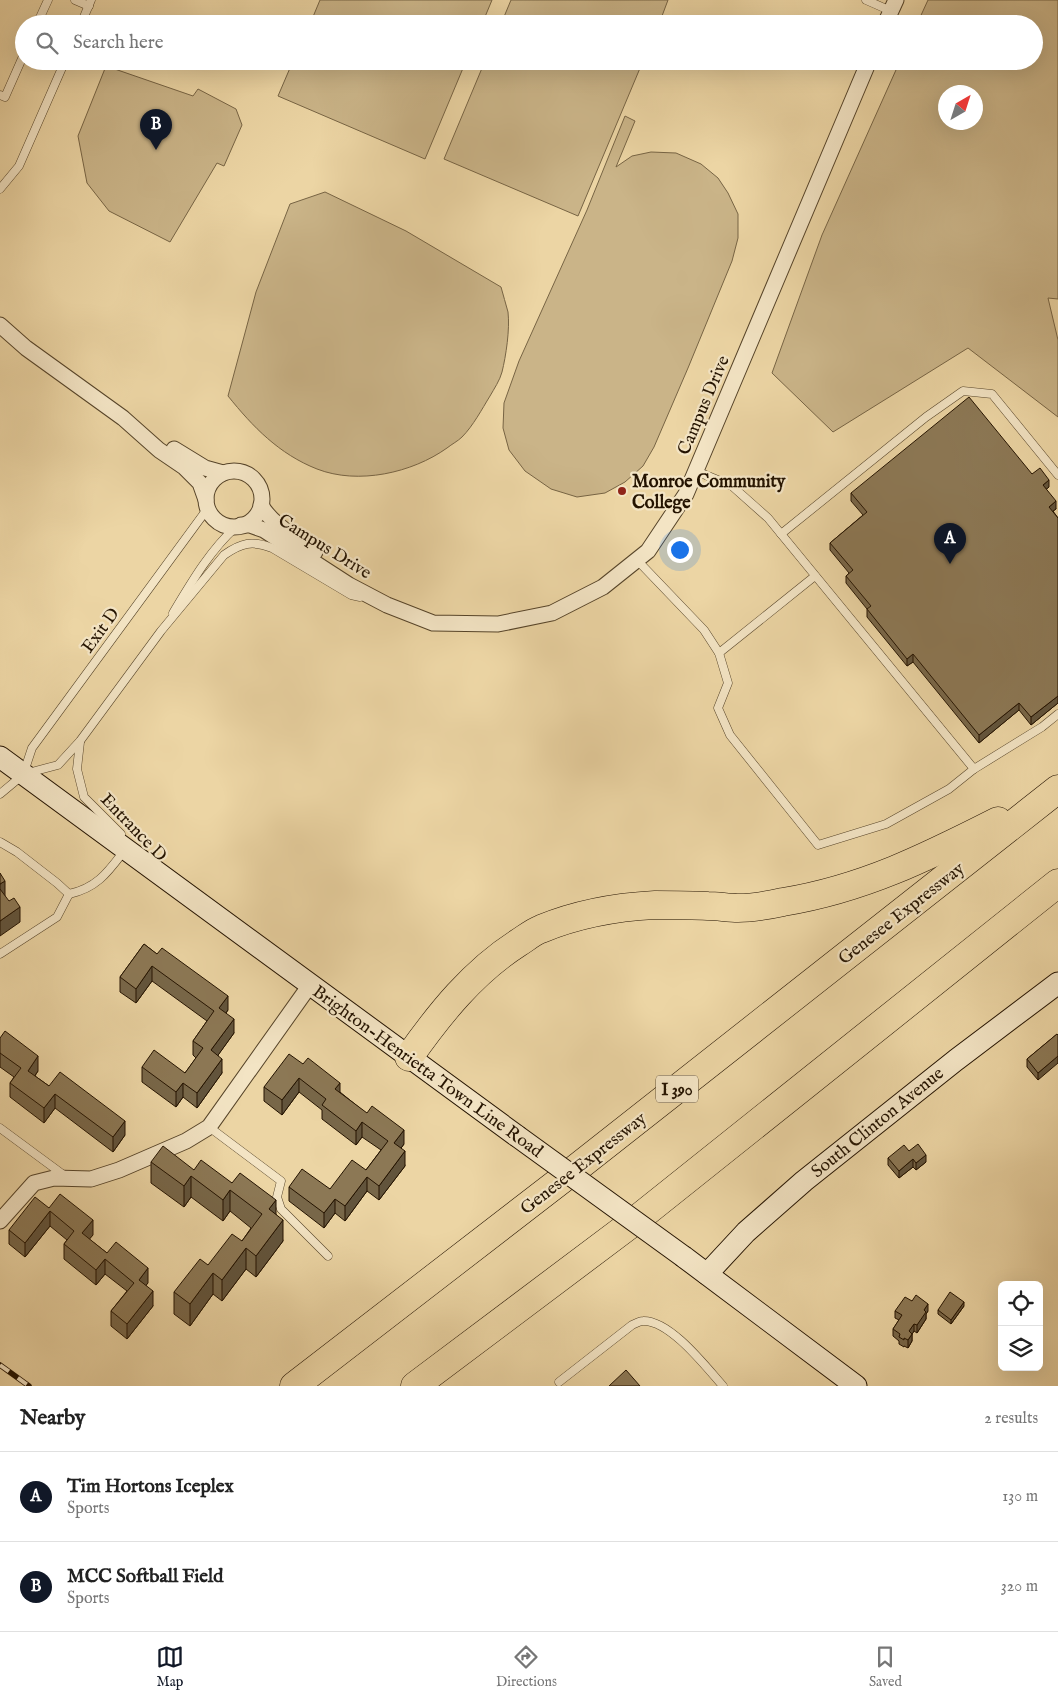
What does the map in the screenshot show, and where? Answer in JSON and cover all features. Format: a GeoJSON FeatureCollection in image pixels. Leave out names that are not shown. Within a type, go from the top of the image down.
{"type":"FeatureCollection","features":[{"type":"Feature","properties":{"kind":"highway"},"geometry":{"type":"LineString","coordinates":[[409,1057],[433,1023],[477,974],[494,959],[539,930],[571,918],[607,909],[656,905],[738,908],[784,902],[858,885],[900,869],[952,844],[1058,788]]}},
{"type":"Feature","properties":{"kind":"highway","name":"Genesee Expressway"},"geometry":{"type":"LineString","coordinates":[[294,1386],[574,1170],[1058,788]]}},
{"type":"Feature","properties":{"kind":"highway"},"geometry":{"type":"LineString","coordinates":[[415,1386],[636,1220],[1058,884]]}},
{"type":"Feature","properties":{"kind":"street","name":"Campus Drive"},"geometry":{"type":"LineString","coordinates":[[239,526],[250,525],[264,530],[349,585],[387,605],[434,623],[498,624],[552,613],[603,587],[648,551],[686,494],[865,70]]}},
{"type":"Feature","properties":{"kind":"street"},"geometry":{"type":"LineString","coordinates":[[0,325],[26,348],[123,418],[159,450],[195,477],[203,489],[207,504],[212,516],[219,522],[227,526],[239,526],[252,520],[258,513],[262,496],[259,486],[253,479],[246,473],[236,471],[218,475],[207,490],[207,504]]}},
{"type":"Feature","properties":{"kind":"street"},"geometry":{"type":"LineString","coordinates":[[123,418],[205,468],[224,473]]}},
{"type":"Feature","properties":{"kind":"street","name":"Campus Drive"},"geometry":{"type":"LineString","coordinates":[[261,505],[264,511],[290,533],[387,605]]}},
{"type":"Feature","properties":{"kind":"street","name":"Brighton-Henrietta Town Line Road"},"geometry":{"type":"LineString","coordinates":[[0,757],[127,846],[160,876],[684,1256],[856,1386]]}},
{"type":"Feature","properties":{"kind":"street","name":"South Clinton Avenue"},"geometry":{"type":"LineString","coordinates":[[707,1274],[746,1232],[804,1181],[956,1060],[1058,983]]}},
{"type":"Feature","properties":{"kind":"street"},"geometry":{"type":"LineString","coordinates":[[0,1221],[34,1183],[54,1178],[87,1180],[119,1170],[177,1145],[209,1128],[310,985]]}},
{"type":"Feature","properties":{"kind":"lane"},"geometry":{"type":"LineString","coordinates":[[41,15],[48,0]]}},
{"type":"Feature","properties":{"kind":"lane"},"geometry":{"type":"LineString","coordinates":[[75,0],[90,3],[85,15]]}},
{"type":"Feature","properties":{"kind":"lane"},"geometry":{"type":"LineString","coordinates":[[866,0],[891,11]]}},
{"type":"Feature","properties":{"kind":"lane"},"geometry":{"type":"LineString","coordinates":[[0,95],[5,97],[17,70]]}},
{"type":"Feature","properties":{"kind":"lane"},"geometry":{"type":"LineString","coordinates":[[0,189],[19,166],[61,70]]}},
{"type":"Feature","properties":{"kind":"lane"},"geometry":{"type":"LineString","coordinates":[[781,534],[926,417],[963,392],[992,394],[1058,475]]}},
{"type":"Feature","properties":{"kind":"lane"},"geometry":{"type":"LineString","coordinates":[[696,471],[732,486],[768,518],[974,769]]}},
{"type":"Feature","properties":{"kind":"lane","name":"Exit D"},"geometry":{"type":"LineString","coordinates":[[24,774],[32,748],[207,504]]}},
{"type":"Feature","properties":{"kind":"lane","name":"Entrance D"},"geometry":{"type":"LineString","coordinates":[[161,631],[214,550],[239,526]]}},
{"type":"Feature","properties":{"kind":"lane","name":"Entrance D"},"geometry":{"type":"LineString","coordinates":[[24,774],[58,765],[80,742],[161,631],[224,555],[237,546],[259,543],[272,548],[351,594],[387,605]]}},
{"type":"Feature","properties":{"kind":"lane"},"geometry":{"type":"LineString","coordinates":[[637,560],[704,630],[720,653],[728,683],[718,708],[730,735],[818,845],[886,824],[949,789],[974,769],[1042,727],[1058,714]]}},
{"type":"Feature","properties":{"kind":"lane"},"geometry":{"type":"LineString","coordinates":[[720,653],[815,576]]}},
{"type":"Feature","properties":{"kind":"lane","name":"Entrance D"},"geometry":{"type":"LineString","coordinates":[[80,742],[77,769],[84,797],[127,846]]}},
{"type":"Feature","properties":{"kind":"lane"},"geometry":{"type":"LineString","coordinates":[[0,794],[24,774]]}},
{"type":"Feature","properties":{"kind":"lane"},"geometry":{"type":"LineString","coordinates":[[0,842],[17,852],[57,882],[69,894]]}},
{"type":"Feature","properties":{"kind":"lane"},"geometry":{"type":"LineString","coordinates":[[69,894],[80,892],[94,885],[127,846]]}},
{"type":"Feature","properties":{"kind":"lane"},"geometry":{"type":"LineString","coordinates":[[0,954],[57,917],[69,894]]}},
{"type":"Feature","properties":{"kind":"lane"},"geometry":{"type":"LineString","coordinates":[[0,1128],[71,1180]]}},
{"type":"Feature","properties":{"kind":"lane"},"geometry":{"type":"LineString","coordinates":[[209,1128],[281,1181],[276,1198],[281,1209],[328,1256]]}},
{"type":"Feature","properties":{"kind":"lane"},"geometry":{"type":"LineString","coordinates":[[558,1382],[632,1325],[642,1321],[654,1323],[674,1335],[723,1386]]}},
{"type":"Feature","properties":{"kind":"shaded area"},"geometry":{"type":"Polygon","coordinates":[[[320,0],[492,0],[486,15],[314,15],[320,0]]]}},
{"type":"Feature","properties":{"kind":"shaded area"},"geometry":{"type":"Polygon","coordinates":[[[511,0],[668,0],[662,15],[505,15],[511,0]]]}},
{"type":"Feature","properties":{"kind":"shaded area"},"geometry":{"type":"Polygon","coordinates":[[[928,0],[1058,0],[1058,299],[1048,298],[1058,340],[1058,417],[968,348],[833,432],[772,373],[822,235],[896,70],[1043,70],[1043,15],[921,15],[928,0]]]}},
{"type":"Feature","properties":{"kind":"shaded area"},"geometry":{"type":"Polygon","coordinates":[[[104,70],[118,70],[193,96],[198,89],[236,109],[242,125],[224,166],[217,163],[170,242],[109,211],[87,183],[78,136],[104,70]]]}},
{"type":"Feature","properties":{"kind":"shaded area"},"geometry":{"type":"Polygon","coordinates":[[[289,70],[462,70],[425,159],[278,96],[289,70]]]}},
{"type":"Feature","properties":{"kind":"shaded area"},"geometry":{"type":"Polygon","coordinates":[[[481,70],[639,70],[578,216],[444,159],[481,70]]]}},
{"type":"Feature","properties":{"kind":"shaded area"},"geometry":{"type":"Polygon","coordinates":[[[625,116],[635,121],[616,167],[632,156],[651,152],[676,153],[701,164],[718,178],[728,193],[738,214],[738,238],[732,261],[688,368],[654,447],[643,466],[625,482],[605,493],[577,497],[551,489],[525,471],[509,450],[503,428],[504,403],[519,361],[587,210],[625,116]]]}},
{"type":"Feature","properties":{"kind":"shaded area"},"geometry":{"type":"Polygon","coordinates":[[[325,192],[406,231],[501,287],[508,312],[508,334],[502,372],[497,384],[470,428],[462,437],[433,457],[401,470],[367,476],[350,476],[333,474],[317,469],[291,456],[268,439],[228,396],[256,292],[290,204],[325,192]]]}},
{"type":"Feature","properties":{"kind":"building"},"geometry":{"type":"Polygon","coordinates":[[[969,397],[1032,474],[1040,468],[1049,480],[1043,485],[1056,501],[1049,507],[1058,518],[1058,696],[1031,717],[1019,703],[979,735],[913,654],[907,659],[867,609],[871,606],[846,576],[853,570],[830,543],[867,512],[851,493],[969,397]]]}},
{"type":"Feature","properties":{"kind":"building"},"geometry":{"type":"Polygon","coordinates":[[[0,873],[5,881],[0,884],[0,873]]]}},
{"type":"Feature","properties":{"kind":"building"},"geometry":{"type":"Polygon","coordinates":[[[0,889],[9,901],[14,898],[20,907],[0,921],[0,889]]]}},
{"type":"Feature","properties":{"kind":"building"},"geometry":{"type":"Polygon","coordinates":[[[144,944],[157,954],[162,948],[228,996],[219,1008],[234,1019],[211,1050],[222,1059],[197,1093],[183,1083],[176,1092],[142,1067],[154,1050],[185,1073],[203,1048],[193,1041],[214,1011],[152,966],[136,989],[120,977],[144,944]]]}},
{"type":"Feature","properties":{"kind":"building"},"geometry":{"type":"Polygon","coordinates":[[[5,1031],[38,1056],[28,1071],[49,1086],[60,1072],[125,1121],[113,1137],[55,1094],[44,1108],[10,1083],[21,1068],[0,1053],[0,1038],[5,1031]]]}},
{"type":"Feature","properties":{"kind":"building"},"geometry":{"type":"Polygon","coordinates":[[[1057,1034],[1058,1056],[1038,1073],[1027,1059],[1057,1034]]]}},
{"type":"Feature","properties":{"kind":"building"},"geometry":{"type":"Polygon","coordinates":[[[289,1054],[303,1064],[308,1058],[340,1083],[335,1089],[367,1113],[372,1106],[404,1130],[394,1143],[405,1151],[379,1186],[367,1177],[345,1206],[335,1199],[324,1213],[289,1187],[302,1169],[330,1189],[352,1160],[366,1170],[388,1141],[362,1122],[356,1131],[322,1105],[326,1099],[299,1078],[282,1100],[264,1087],[289,1054]]]}},
{"type":"Feature","properties":{"kind":"building"},"geometry":{"type":"Polygon","coordinates":[[[918,1144],[926,1155],[916,1163],[913,1159],[899,1171],[888,1158],[904,1145],[909,1151],[918,1144]]]}},
{"type":"Feature","properties":{"kind":"building"},"geometry":{"type":"Polygon","coordinates":[[[163,1146],[194,1170],[201,1160],[232,1183],[240,1173],[276,1200],[269,1209],[283,1220],[256,1256],[246,1248],[222,1280],[213,1273],[190,1304],[174,1292],[200,1259],[208,1265],[232,1234],[242,1241],[262,1214],[230,1190],[223,1200],[191,1176],[184,1186],[151,1162],[163,1146]]]}},
{"type":"Feature","properties":{"kind":"building"},"geometry":{"type":"Polygon","coordinates":[[[60,1194],[93,1220],[82,1233],[107,1253],[116,1242],[148,1268],[139,1280],[153,1291],[127,1324],[111,1311],[134,1283],[105,1259],[96,1270],[64,1244],[74,1231],[50,1211],[25,1243],[9,1230],[35,1197],[49,1208],[60,1194]]]}},
{"type":"Feature","properties":{"kind":"building"},"geometry":{"type":"Polygon","coordinates":[[[950,1292],[964,1302],[951,1320],[938,1310],[950,1292]]]}},
{"type":"Feature","properties":{"kind":"building"},"geometry":{"type":"Polygon","coordinates":[[[916,1295],[928,1304],[924,1310],[926,1312],[917,1325],[914,1324],[909,1331],[912,1334],[908,1340],[904,1338],[904,1340],[893,1329],[902,1315],[895,1311],[905,1297],[912,1301],[916,1295]]]}},
{"type":"Feature","properties":{"kind":"building"},"geometry":{"type":"Polygon","coordinates":[[[626,1370],[640,1386],[609,1386],[626,1370]]]}},
{"type":"Feature","properties":{"kind":"railway"},"geometry":{"type":"LineString","coordinates":[[0,1365],[29,1386]]}},
{"type":"Feature","properties":{"kind":"place","name":"MCC Softball Field"},"geometry":{"type":"Point","coordinates":[156,150]}},
{"type":"Feature","properties":{"kind":"place","name":"Monroe Community College"},"geometry":{"type":"Point","coordinates":[622,491]}},
{"type":"Feature","properties":{"kind":"place","name":"Tim Hortons Iceplex"},"geometry":{"type":"Point","coordinates":[950,564]}}]}
